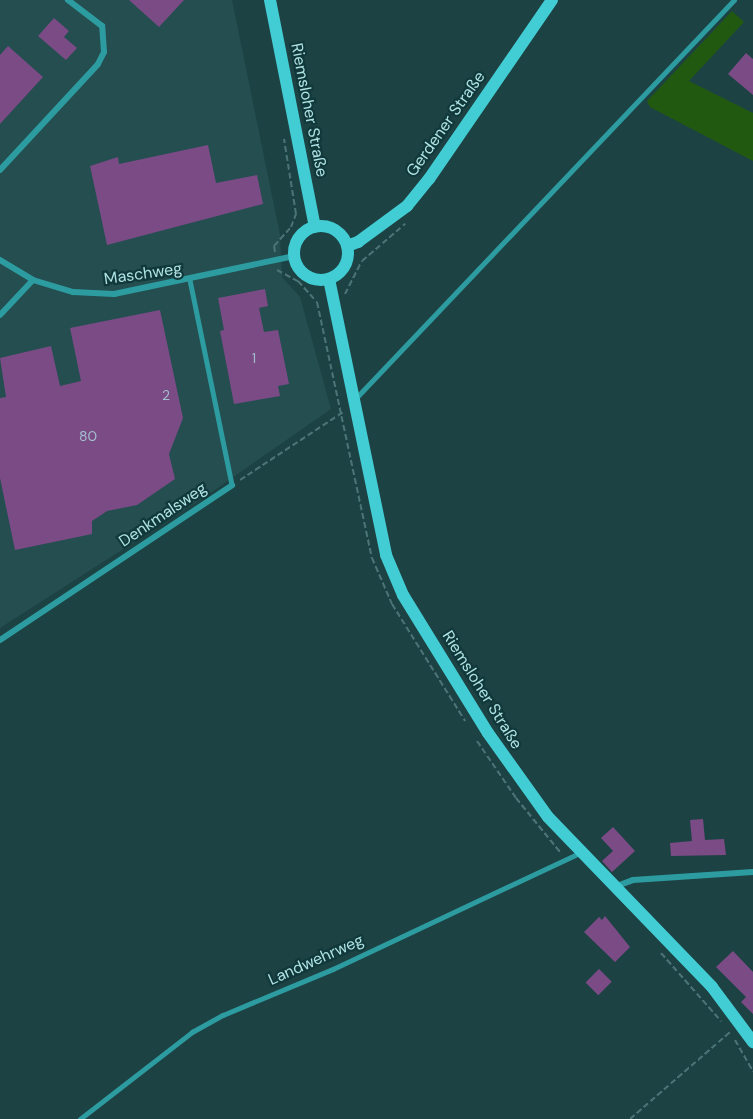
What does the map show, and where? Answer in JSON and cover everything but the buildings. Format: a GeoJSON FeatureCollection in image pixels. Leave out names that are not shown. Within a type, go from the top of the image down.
{"type":"FeatureCollection","features":[{"type":"Feature","properties":{"kind":"main road","name":"Riemsloher Straße"},"geometry":{"type":"LineString","coordinates":[[270,0],[315,227]]}},
{"type":"Feature","properties":{"kind":"main road","name":"Gerdener Straße"},"geometry":{"type":"LineString","coordinates":[[347,246],[392,218],[429,179],[552,0]]}},
{"type":"Feature","properties":{"kind":"main road"},"geometry":{"type":"LineString","coordinates":[[315,227],[331,228],[347,246],[342,270],[328,279],[306,276],[294,256],[302,234],[315,227]]}},
{"type":"Feature","properties":{"kind":"main road","name":"Riemsloher Straße"},"geometry":{"type":"LineString","coordinates":[[328,279],[386,555],[403,595],[520,781],[579,853],[712,987],[753,1042]]}},
{"type":"Feature","properties":{"kind":"street"},"geometry":{"type":"LineString","coordinates":[[0,170],[105,52],[102,26],[68,0]]}},
{"type":"Feature","properties":{"kind":"street","name":"Maschweg"},"geometry":{"type":"LineString","coordinates":[[0,260],[33,280],[73,292],[114,294],[190,280],[294,256]]}},
{"type":"Feature","properties":{"kind":"street"},"geometry":{"type":"LineString","coordinates":[[0,315],[33,280]]}},
{"type":"Feature","properties":{"kind":"street","name":"Denkmalsweg"},"geometry":{"type":"LineString","coordinates":[[0,640],[232,485]]}},
{"type":"Feature","properties":{"kind":"street"},"geometry":{"type":"LineString","coordinates":[[613,887],[633,880],[753,872]]}},
{"type":"Feature","properties":{"kind":"lane"},"geometry":{"type":"LineString","coordinates":[[353,401],[734,0]]}},
{"type":"Feature","properties":{"kind":"lane"},"geometry":{"type":"LineString","coordinates":[[190,280],[232,485]]}},
{"type":"Feature","properties":{"kind":"lane","name":"Landwehrweg"},"geometry":{"type":"LineString","coordinates":[[80,1119],[192,1032],[223,1015],[333,969],[579,853]]}},
{"type":"Feature","properties":{"kind":"path"},"geometry":{"type":"LineString","coordinates":[[284,137],[296,214],[291,227],[274,246],[278,272],[298,281],[317,302],[345,296],[362,261],[411,218]]}},
{"type":"Feature","properties":{"kind":"path","name":"Denkmalsweg"},"geometry":{"type":"LineString","coordinates":[[232,485],[342,413],[317,302]]}},
{"type":"Feature","properties":{"kind":"path"},"geometry":{"type":"LineString","coordinates":[[630,1119],[730,1032],[738,1019]]}},
{"type":"Feature","properties":{"kind":"shaded area"},"geometry":{"type":"Polygon","coordinates":[[[0,0],[232,0],[280,235],[282,277],[300,297],[331,409],[206,496],[0,628],[0,0]]]}},
{"type":"Feature","properties":{"kind":"green space"},"geometry":{"type":"Polygon","coordinates":[[[732,11],[744,22],[689,81],[753,113],[753,161],[650,107],[647,101],[732,11]]]}}]}
